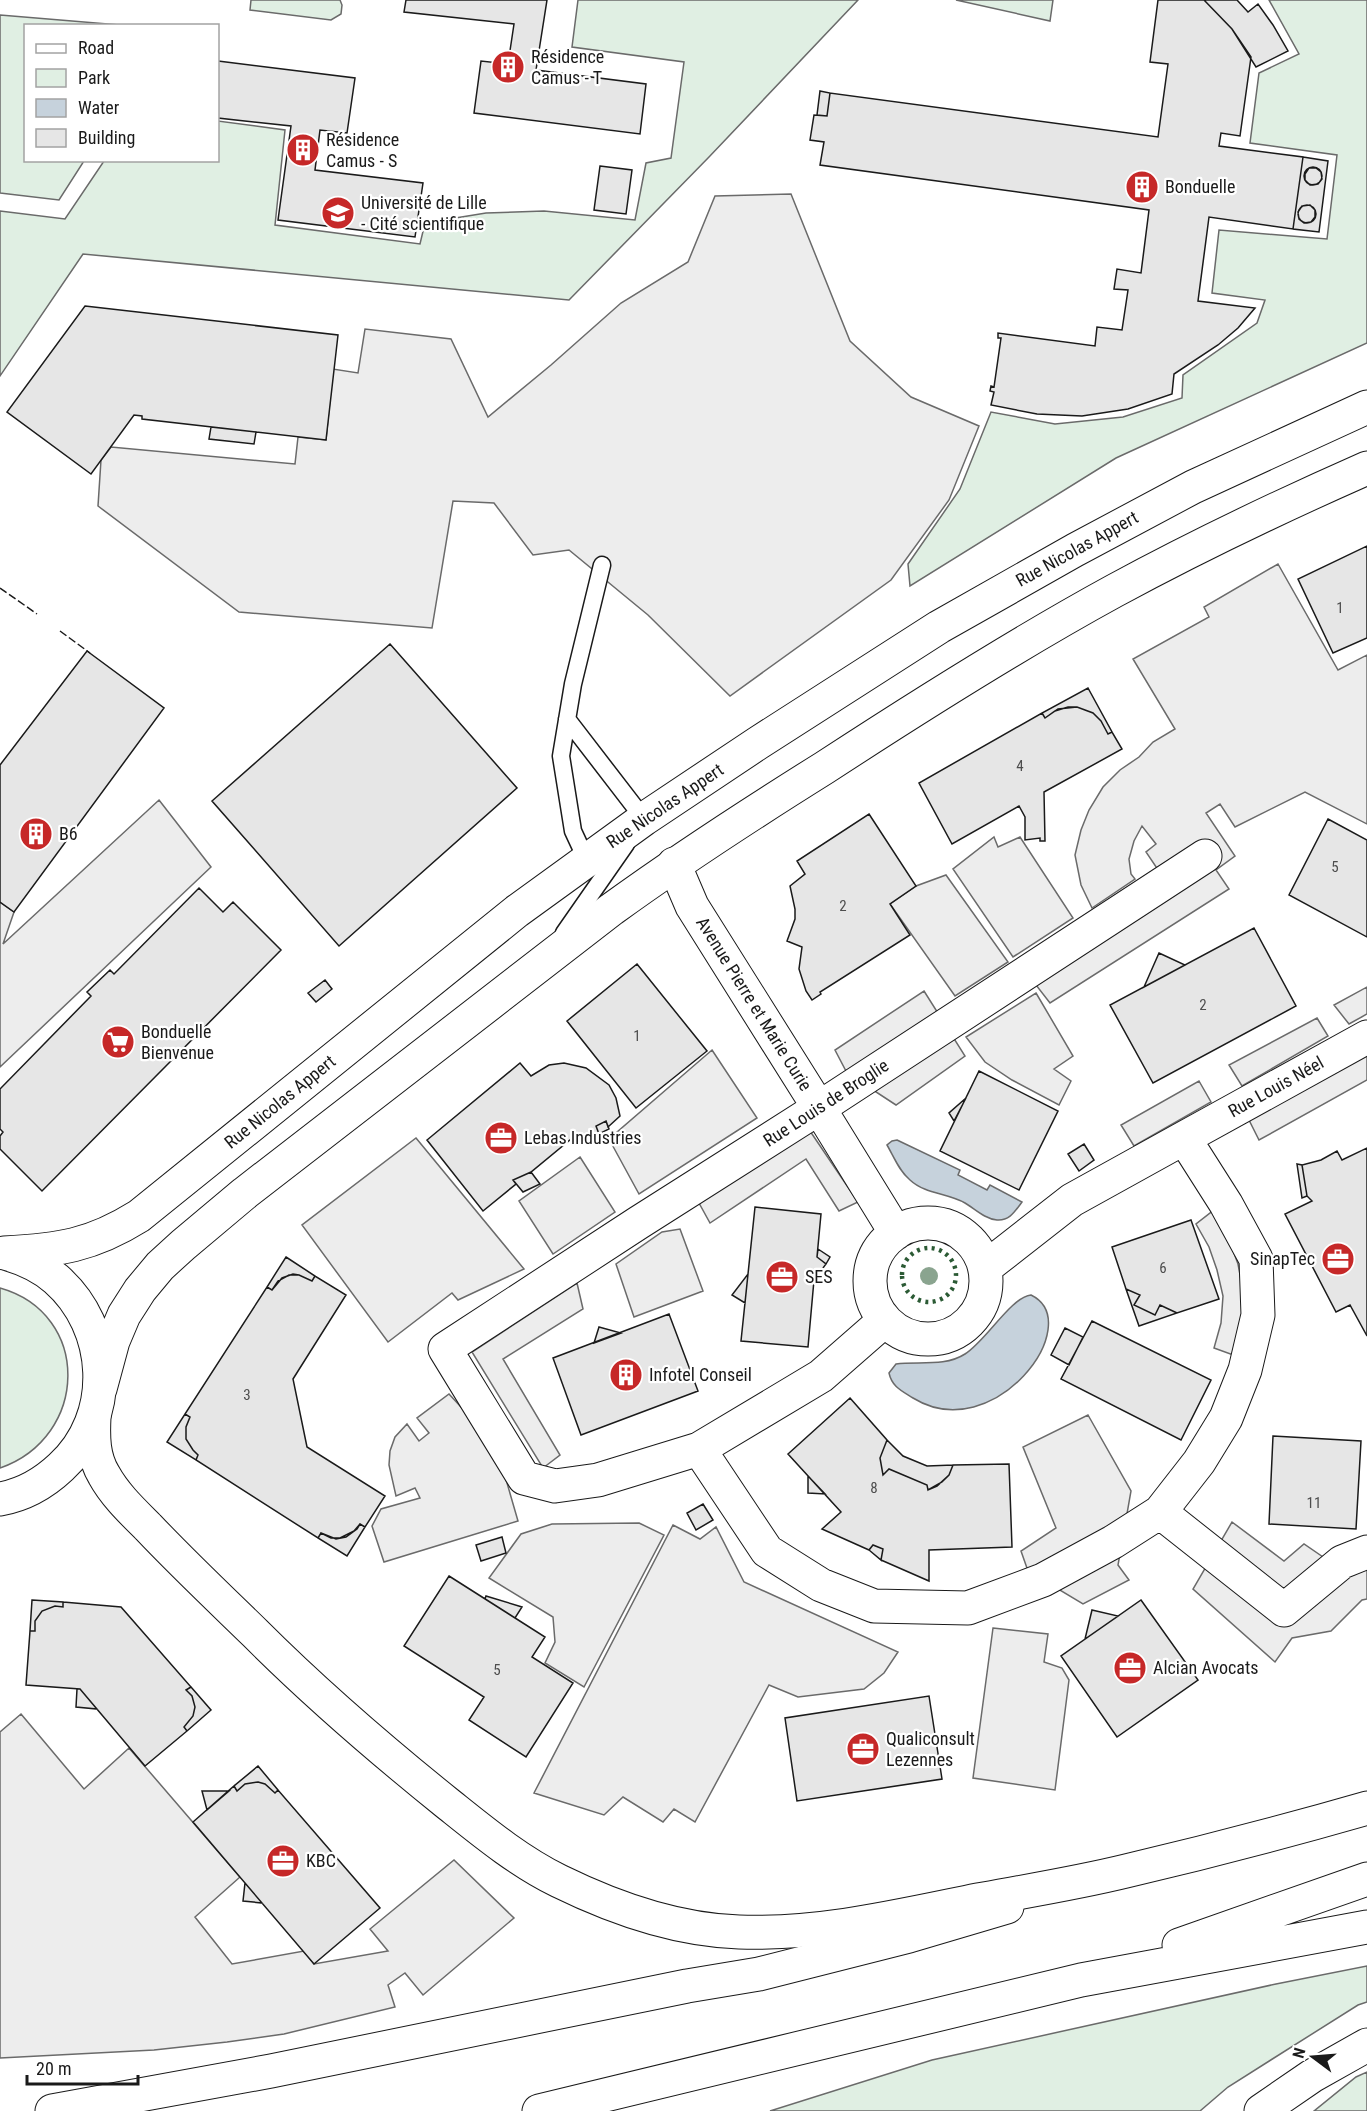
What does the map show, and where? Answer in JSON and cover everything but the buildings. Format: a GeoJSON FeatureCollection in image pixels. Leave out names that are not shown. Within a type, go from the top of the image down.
{"type":"FeatureCollection","features":[{"type":"Feature","properties":{"kind":"main road","name":"Rue Nicolas Appert"},"geometry":{"type":"LineString","coordinates":[[2,1252],[41,1251],[90,1242],[120,1228],[139,1216],[499,925],[586,859],[644,819],[885,662],[1001,591],[1193,487],[1367,407]]}},
{"type":"Feature","properties":{"kind":"main road"},"geometry":{"type":"LineString","coordinates":[[0,1499],[24,1491],[54,1473],[74,1454],[97,1403],[113,1341],[124,1315],[140,1290],[160,1266],[245,1193],[544,961],[674,864],[930,699],[1105,596],[1245,524],[1367,468]]}},
{"type":"Feature","properties":{"kind":"main road","name":"Rue Louis de Broglie"},"geometry":{"type":"LineString","coordinates":[[699,1449],[598,1480],[555,1486],[524,1478],[445,1349],[1205,856]]}},
{"type":"Feature","properties":{"kind":"main road","name":"Avenue Pierre et Marie Curie"},"geometry":{"type":"LineString","coordinates":[[674,864],[692,906],[896,1233]]}},
{"type":"Feature","properties":{"kind":"main road","name":"Rue Louis Néel"},"geometry":{"type":"LineString","coordinates":[[1184,1138],[1367,1037]]}},
{"type":"Feature","properties":{"kind":"main road"},"geometry":{"type":"LineString","coordinates":[[885,1320],[820,1376],[699,1449],[767,1551],[820,1585],[874,1606],[968,1608],[1043,1580],[1113,1542],[1160,1512],[1199,1462],[1226,1418],[1245,1370],[1258,1315],[1256,1259],[1226,1204],[1184,1138],[1072,1200],[985,1268]]}},
{"type":"Feature","properties":{"kind":"main road"},"geometry":{"type":"LineString","coordinates":[[931,1223],[950,1227],[966,1236],[978,1251],[985,1268],[986,1287],[981,1305],[970,1321],[955,1333],[936,1338],[918,1338],[900,1332],[885,1320],[874,1303],[870,1284],[873,1265],[882,1247],[896,1233],[912,1225],[931,1223]]}},
{"type":"Feature","properties":{"kind":"main road"},"geometry":{"type":"LineString","coordinates":[[2,1252],[30,1262],[55,1277],[82,1309],[98,1348],[100,1362],[93,1438],[96,1458],[102,1473],[118,1495],[168,1548],[292,1670],[377,1746],[513,1854],[556,1880],[647,1916],[689,1926],[736,1932],[788,1932],[855,1925],[1124,1872]]}},
{"type":"Feature","properties":{"kind":"main road"},"geometry":{"type":"LineString","coordinates":[[1160,1512],[1284,1610],[1342,1562],[1367,1552]]}},
{"type":"Feature","properties":{"kind":"main road"},"geometry":{"type":"LineString","coordinates":[[52,2111],[271,2071],[687,1986],[759,1974],[909,1936],[1124,1872],[1367,1808]]}},
{"type":"Feature","properties":{"kind":"main road"},"geometry":{"type":"LineString","coordinates":[[1081,1980],[1367,1879]]}},
{"type":"Feature","properties":{"kind":"main road"},"geometry":{"type":"LineString","coordinates":[[539,2111],[1081,1980],[1367,1927]]}},
{"type":"Feature","properties":{"kind":"main road"},"geometry":{"type":"LineString","coordinates":[[1261,2111],[1312,2076],[1367,2045]]}},
{"type":"Feature","properties":{"kind":"lane"},"geometry":{"type":"LineString","coordinates":[[586,859],[573,831],[561,756],[573,684],[602,565]]}},
{"type":"Feature","properties":{"kind":"lane"},"geometry":{"type":"LineString","coordinates":[[544,961],[644,819],[567,719]]}},
{"type":"Feature","properties":{"kind":"green space"},"geometry":{"type":"Polygon","coordinates":[[[251,0],[340,0],[342,5],[341,14],[331,20],[250,10],[251,0]]]}},
{"type":"Feature","properties":{"kind":"green space"},"geometry":{"type":"Polygon","coordinates":[[[578,0],[858,0],[569,300],[83,254],[0,376],[0,211],[65,219],[103,162],[219,162],[219,121],[285,130],[275,225],[420,244],[425,223],[486,213],[544,211],[635,220],[646,163],[671,158],[684,62],[572,47],[578,0]]]}},
{"type":"Feature","properties":{"kind":"green space"},"geometry":{"type":"Polygon","coordinates":[[[956,0],[1053,0],[1050,21],[956,0]]]}},
{"type":"Feature","properties":{"kind":"green space"},"geometry":{"type":"Polygon","coordinates":[[[1269,0],[1367,0],[1367,343],[1116,458],[910,586],[908,564],[960,489],[991,412],[1055,424],[1123,417],[1182,398],[1183,375],[1257,323],[1265,300],[1212,293],[1219,230],[1327,239],[1337,155],[1250,143],[1259,73],[1299,54],[1269,0]]]}},
{"type":"Feature","properties":{"kind":"green space"},"geometry":{"type":"Polygon","coordinates":[[[0,15],[108,24],[24,24],[24,162],[83,162],[59,200],[0,193],[0,15]]]}},
{"type":"Feature","properties":{"kind":"green space"},"geometry":{"type":"Polygon","coordinates":[[[0,1288],[30,1302],[51,1323],[64,1348],[68,1376],[63,1404],[50,1430],[29,1452],[0,1468],[0,1288]]]}},
{"type":"Feature","properties":{"kind":"green space"},"geometry":{"type":"Polygon","coordinates":[[[1367,1966],[1367,2002],[1358,2005],[1228,2087],[1200,2111],[770,2111],[932,2060],[1367,1966]]]}},
{"type":"Feature","properties":{"kind":"green space"},"geometry":{"type":"Polygon","coordinates":[[[1367,2072],[1367,2111],[1314,2111],[1356,2077],[1367,2072]]]}},
{"type":"Feature","properties":{"kind":"shaded area"},"geometry":{"type":"Polygon","coordinates":[[[791,194],[850,341],[911,397],[979,426],[949,500],[891,580],[730,696],[648,615],[569,550],[533,555],[494,503],[453,501],[432,628],[239,612],[98,506],[101,460],[111,447],[295,464],[298,437],[326,440],[333,369],[358,373],[365,329],[451,339],[488,417],[621,303],[688,262],[715,196],[791,194]]]}},
{"type":"Feature","properties":{"kind":"shaded area"},"geometry":{"type":"Polygon","coordinates":[[[1278,564],[1338,670],[1367,655],[1367,824],[1305,792],[1235,827],[1220,804],[1206,813],[1235,856],[1216,870],[1229,889],[1050,1003],[1036,985],[1175,895],[1146,852],[1156,844],[1142,826],[1134,841],[1129,859],[1131,874],[1135,879],[1092,908],[1081,885],[1075,855],[1089,810],[1103,787],[1153,742],[1175,729],[1133,659],[1209,617],[1204,607],[1278,564]]]}},
{"type":"Feature","properties":{"kind":"shaded area"},"geometry":{"type":"Polygon","coordinates":[[[159,800],[211,867],[0,1067],[0,902],[14,912],[3,944],[159,800]]]}},
{"type":"Feature","properties":{"kind":"shaded area"},"geometry":{"type":"Polygon","coordinates":[[[994,837],[998,847],[1020,837],[1073,918],[1013,957],[953,869],[994,837]]]}},
{"type":"Feature","properties":{"kind":"shaded area"},"geometry":{"type":"Polygon","coordinates":[[[946,875],[1008,962],[955,996],[890,904],[916,886],[946,875]]]}},
{"type":"Feature","properties":{"kind":"shaded area"},"geometry":{"type":"Polygon","coordinates":[[[1367,987],[1367,1014],[1349,1024],[1334,1005],[1367,987]]]}},
{"type":"Feature","properties":{"kind":"shaded area"},"geometry":{"type":"Polygon","coordinates":[[[924,991],[965,1056],[896,1105],[847,1073],[835,1050],[924,991]]]}},
{"type":"Feature","properties":{"kind":"shaded area"},"geometry":{"type":"Polygon","coordinates":[[[1036,993],[1073,1056],[1054,1069],[1071,1081],[1059,1105],[1012,1080],[985,1062],[966,1037],[1036,993]]]}},
{"type":"Feature","properties":{"kind":"shaded area"},"geometry":{"type":"Polygon","coordinates":[[[1317,1018],[1328,1036],[1242,1086],[1229,1065],[1317,1018]]]}},
{"type":"Feature","properties":{"kind":"shaded area"},"geometry":{"type":"Polygon","coordinates":[[[712,1050],[757,1118],[639,1194],[609,1139],[712,1050]]]}},
{"type":"Feature","properties":{"kind":"shaded area"},"geometry":{"type":"Polygon","coordinates":[[[1367,1053],[1367,1080],[1259,1140],[1249,1120],[1367,1053]]]}},
{"type":"Feature","properties":{"kind":"shaded area"},"geometry":{"type":"Polygon","coordinates":[[[1199,1081],[1211,1102],[1134,1146],[1121,1125],[1199,1081]]]}},
{"type":"Feature","properties":{"kind":"shaded area"},"geometry":{"type":"Polygon","coordinates":[[[810,1131],[858,1202],[839,1211],[806,1159],[710,1223],[699,1203],[810,1131]]]}},
{"type":"Feature","properties":{"kind":"shaded area"},"geometry":{"type":"Polygon","coordinates":[[[416,1138],[524,1269],[458,1300],[452,1293],[388,1342],[302,1225],[416,1138]]]}},
{"type":"Feature","properties":{"kind":"shaded area"},"geometry":{"type":"Polygon","coordinates":[[[580,1157],[615,1212],[553,1254],[519,1201],[580,1157]]]}},
{"type":"Feature","properties":{"kind":"shaded area"},"geometry":{"type":"Polygon","coordinates":[[[1214,1210],[1228,1237],[1238,1264],[1244,1296],[1236,1356],[1214,1348],[1221,1323],[1223,1296],[1209,1247],[1196,1224],[1214,1210]]]}},
{"type":"Feature","properties":{"kind":"shaded area"},"geometry":{"type":"Polygon","coordinates":[[[680,1229],[703,1291],[634,1317],[616,1264],[662,1232],[680,1229]]]}},
{"type":"Feature","properties":{"kind":"shaded area"},"geometry":{"type":"Polygon","coordinates":[[[577,1283],[583,1309],[503,1359],[560,1455],[543,1468],[472,1352],[577,1283]]]}},
{"type":"Feature","properties":{"kind":"shaded area"},"geometry":{"type":"Polygon","coordinates":[[[449,1394],[496,1445],[518,1521],[384,1562],[372,1526],[381,1509],[420,1498],[415,1488],[396,1496],[389,1465],[390,1451],[395,1437],[407,1424],[419,1441],[429,1433],[417,1418],[449,1394]]]}},
{"type":"Feature","properties":{"kind":"shaded area"},"geometry":{"type":"Polygon","coordinates":[[[1088,1415],[1131,1491],[1118,1565],[1129,1580],[1083,1604],[1028,1571],[1021,1551],[1056,1528],[1023,1447],[1088,1415]]]}},
{"type":"Feature","properties":{"kind":"shaded area"},"geometry":{"type":"Polygon","coordinates":[[[1232,1522],[1284,1561],[1304,1544],[1326,1559],[1367,1542],[1367,1599],[1362,1600],[1331,1631],[1292,1638],[1275,1662],[1193,1589],[1232,1522]]]}},
{"type":"Feature","properties":{"kind":"shaded area"},"geometry":{"type":"Polygon","coordinates":[[[639,1523],[664,1535],[584,1687],[545,1663],[555,1642],[553,1617],[489,1578],[521,1534],[552,1524],[639,1523]]]}},
{"type":"Feature","properties":{"kind":"shaded area"},"geometry":{"type":"Polygon","coordinates":[[[673,1525],[700,1539],[716,1527],[744,1582],[898,1652],[884,1673],[864,1689],[798,1697],[769,1685],[695,1822],[674,1809],[663,1822],[623,1797],[604,1815],[534,1793],[673,1525]]]}},
{"type":"Feature","properties":{"kind":"shaded area"},"geometry":{"type":"Polygon","coordinates":[[[993,1628],[1048,1634],[1044,1662],[1062,1668],[1069,1680],[1055,1790],[973,1778],[993,1628]]]}},
{"type":"Feature","properties":{"kind":"shaded area"},"geometry":{"type":"Polygon","coordinates":[[[21,1714],[84,1789],[129,1748],[240,1877],[195,1917],[232,1964],[304,1951],[314,1964],[388,1951],[370,1929],[454,1860],[514,1918],[423,1995],[405,1973],[388,1985],[395,2007],[284,2034],[227,2042],[154,2050],[0,2058],[0,1732],[21,1714]]]}},
{"type":"Feature","properties":{"kind":"water"},"geometry":{"type":"Polygon","coordinates":[[[897,1140],[960,1170],[958,1175],[987,1190],[990,1185],[1022,1202],[1009,1217],[997,1220],[984,1216],[958,1200],[922,1188],[903,1172],[887,1145],[897,1140]]]}},
{"type":"Feature","properties":{"kind":"water"},"geometry":{"type":"Polygon","coordinates":[[[1031,1295],[1046,1310],[1048,1330],[1040,1353],[1024,1376],[1001,1395],[974,1407],[944,1409],[913,1398],[892,1382],[889,1373],[896,1364],[949,1361],[965,1354],[1015,1303],[1031,1295]]]}},
{"type":"Feature","properties":{"kind":"hedge"},"geometry":{"type":"LineString","coordinates":[[924,1248],[934,1248],[944,1252],[952,1260],[956,1275],[952,1290],[944,1298],[934,1302],[924,1302],[914,1298],[906,1290],[902,1280],[902,1270],[906,1260],[914,1252],[924,1248]]}},
{"type":"Feature","properties":{"kind":"fence"},"geometry":{"type":"LineString","coordinates":[[0,588],[37,614]]}},
{"type":"Feature","properties":{"kind":"fence"},"geometry":{"type":"LineString","coordinates":[[60,631],[90,653]]}},
{"type":"Feature","properties":{"kind":"place","name":"Résidence Camus - T"},"geometry":{"type":"Point","coordinates":[508,67]}},
{"type":"Feature","properties":{"kind":"place","name":"Résidence Camus - S"},"geometry":{"type":"Point","coordinates":[303,150]}},
{"type":"Feature","properties":{"kind":"place","name":"Bonduelle"},"geometry":{"type":"Point","coordinates":[1142,187]}},
{"type":"Feature","properties":{"kind":"place","name":"Université de Lille ‐ Cité scientifique"},"geometry":{"type":"Point","coordinates":[338,213]}},
{"type":"Feature","properties":{"kind":"place","name":"B6"},"geometry":{"type":"Point","coordinates":[36,834]}},
{"type":"Feature","properties":{"kind":"place","name":"Bonduelle Bienvenue"},"geometry":{"type":"Point","coordinates":[118,1042]}},
{"type":"Feature","properties":{"kind":"place","name":"Lebas Industries"},"geometry":{"type":"Point","coordinates":[501,1138]}},
{"type":"Feature","properties":{"kind":"place","name":"SinapTec"},"geometry":{"type":"Point","coordinates":[1338,1259]}},
{"type":"Feature","properties":{"kind":"place","name":"SES"},"geometry":{"type":"Point","coordinates":[782,1277]}},
{"type":"Feature","properties":{"kind":"place","name":"Infotel Conseil"},"geometry":{"type":"Point","coordinates":[626,1375]}},
{"type":"Feature","properties":{"kind":"place","name":"Alcian Avocats"},"geometry":{"type":"Point","coordinates":[1130,1668]}},
{"type":"Feature","properties":{"kind":"place","name":"Qualiconsult Lezennes"},"geometry":{"type":"Point","coordinates":[863,1749]}},
{"type":"Feature","properties":{"kind":"place","name":"KBC"},"geometry":{"type":"Point","coordinates":[283,1861]}}]}
